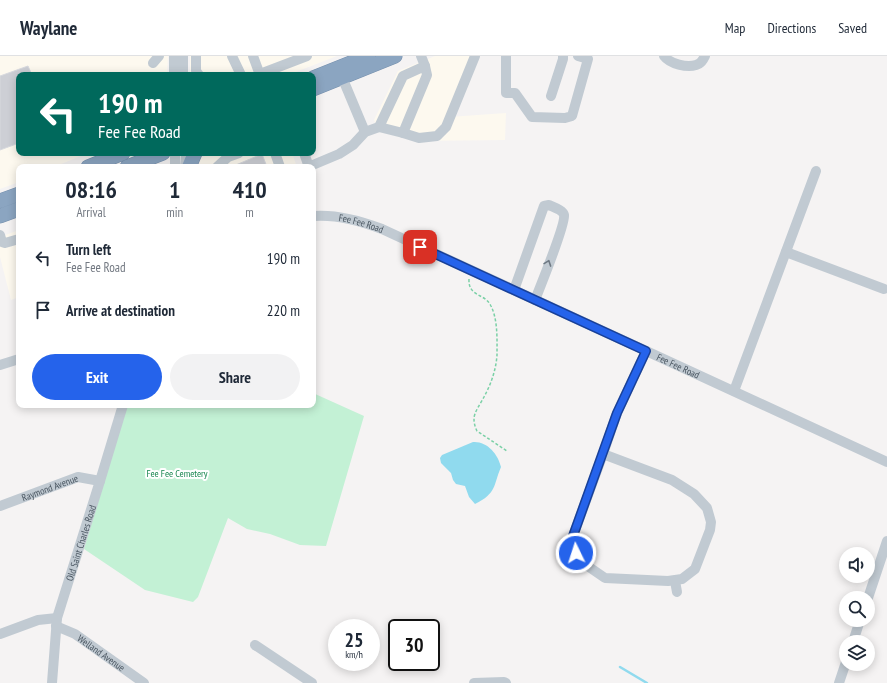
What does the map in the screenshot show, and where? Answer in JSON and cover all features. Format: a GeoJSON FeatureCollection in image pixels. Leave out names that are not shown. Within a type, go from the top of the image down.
{"type":"FeatureCollection","features":[{"type":"Feature","properties":{"kind":"highway"},"geometry":{"type":"LineString","coordinates":[[316,77],[368,56]]}},
{"type":"Feature","properties":{"kind":"highway"},"geometry":{"type":"LineString","coordinates":[[316,88],[395,56]]}},
{"type":"Feature","properties":{"kind":"highway"},"geometry":{"type":"LineString","coordinates":[[96,164],[116,156]]}},
{"type":"Feature","properties":{"kind":"highway"},"geometry":{"type":"LineString","coordinates":[[135,164],[155,156]]}},
{"type":"Feature","properties":{"kind":"highway"},"geometry":{"type":"LineString","coordinates":[[0,201],[16,195]]}},
{"type":"Feature","properties":{"kind":"highway"},"geometry":{"type":"LineString","coordinates":[[0,216],[16,210]]}},
{"type":"Feature","properties":{"kind":"street"},"geometry":{"type":"LineString","coordinates":[[174,56],[179,72]]}},
{"type":"Feature","properties":{"kind":"street"},"geometry":{"type":"LineString","coordinates":[[180,72],[183,56]]}},
{"type":"Feature","properties":{"kind":"street"},"geometry":{"type":"LineString","coordinates":[[196,56],[198,72]]}},
{"type":"Feature","properties":{"kind":"street"},"geometry":{"type":"LineString","coordinates":[[232,56],[240,72]]}},
{"type":"Feature","properties":{"kind":"street"},"geometry":{"type":"LineString","coordinates":[[253,56],[259,72]]}},
{"type":"Feature","properties":{"kind":"street"},"geometry":{"type":"LineString","coordinates":[[267,72],[307,56]]}},
{"type":"Feature","properties":{"kind":"street"},"geometry":{"type":"LineString","coordinates":[[403,133],[427,75],[422,56]]}},
{"type":"Feature","properties":{"kind":"street"},"geometry":{"type":"LineString","coordinates":[[316,164],[339,154],[353,145],[365,132],[379,127],[419,138],[437,136],[446,127],[475,56]]}},
{"type":"Feature","properties":{"kind":"street"},"geometry":{"type":"LineString","coordinates":[[506,56],[506,93],[515,93],[532,117],[565,118],[572,116],[588,60],[578,56],[563,58],[551,96]]}},
{"type":"Feature","properties":{"kind":"street"},"geometry":{"type":"LineString","coordinates":[[664,56],[667,61],[673,63],[696,65],[700,63],[705,56]]}},
{"type":"Feature","properties":{"kind":"street"},"geometry":{"type":"LineString","coordinates":[[379,127],[403,76],[425,66]]}},
{"type":"Feature","properties":{"kind":"street"},"geometry":{"type":"LineString","coordinates":[[342,77],[365,132]]}},
{"type":"Feature","properties":{"kind":"street"},"geometry":{"type":"LineString","coordinates":[[734,391],[816,171]]}},
{"type":"Feature","properties":{"kind":"street"},"geometry":{"type":"LineString","coordinates":[[514,290],[544,206],[549,205],[562,211],[564,217],[560,232],[535,300]]}},
{"type":"Feature","properties":{"kind":"street","name":"Fee Fee Road"},"geometry":{"type":"LineString","coordinates":[[316,216],[349,219],[368,224],[887,462]]}},
{"type":"Feature","properties":{"kind":"street"},"geometry":{"type":"LineString","coordinates":[[0,235],[2,242],[5,243],[16,240]]}},
{"type":"Feature","properties":{"kind":"street"},"geometry":{"type":"LineString","coordinates":[[786,252],[884,289]]}},
{"type":"Feature","properties":{"kind":"street"},"geometry":{"type":"LineString","coordinates":[[603,454],[672,480],[694,494],[707,508],[711,522],[710,530],[694,569],[682,579],[675,581],[605,578],[588,567],[576,553],[573,545],[573,536],[617,413],[646,351]]}},
{"type":"Feature","properties":{"kind":"street"},"geometry":{"type":"LineString","coordinates":[[0,365],[16,360]]}},
{"type":"Feature","properties":{"kind":"street","name":"Old Saint Charles Road"},"geometry":{"type":"LineString","coordinates":[[52,683],[56,622],[122,408]]}},
{"type":"Feature","properties":{"kind":"street","name":"Raymond Avenue"},"geometry":{"type":"LineString","coordinates":[[0,506],[78,477],[100,481]]}},
{"type":"Feature","properties":{"kind":"street"},"geometry":{"type":"LineString","coordinates":[[870,591],[887,541]]}},
{"type":"Feature","properties":{"kind":"street"},"geometry":{"type":"LineString","coordinates":[[675,581],[677,592]]}},
{"type":"Feature","properties":{"kind":"street"},"geometry":{"type":"LineString","coordinates":[[0,634],[38,620],[56,622]]}},
{"type":"Feature","properties":{"kind":"street","name":"Welland Avenue"},"geometry":{"type":"LineString","coordinates":[[56,622],[144,683]]}},
{"type":"Feature","properties":{"kind":"street"},"geometry":{"type":"LineString","coordinates":[[255,645],[312,683]]}},
{"type":"Feature","properties":{"kind":"street"},"geometry":{"type":"LineString","coordinates":[[839,683],[843,671]]}},
{"type":"Feature","properties":{"kind":"street"},"geometry":{"type":"LineString","coordinates":[[474,683],[506,683]]}},
{"type":"Feature","properties":{"kind":"path"},"geometry":{"type":"LineString","coordinates":[[470,270],[470,288],[473,292],[485,299],[491,306],[495,322],[497,347],[493,375],[474,418],[475,427],[477,431],[507,451]]}},
{"type":"Feature","properties":{"kind":"shaded area"},"geometry":{"type":"Polygon","coordinates":[[[0,56],[168,56],[167,72],[16,72],[16,156],[81,156],[61,164],[16,164],[16,183],[0,189],[0,56]]]}},
{"type":"Feature","properties":{"kind":"shaded area"},"geometry":{"type":"Polygon","coordinates":[[[190,56],[337,56],[296,72],[190,72],[190,56]]]}},
{"type":"Feature","properties":{"kind":"shaded area"},"geometry":{"type":"Polygon","coordinates":[[[435,56],[473,56],[449,117],[506,113],[505,140],[414,141],[378,131],[374,120],[398,71],[435,56]]]}},
{"type":"Feature","properties":{"kind":"shaded area"},"geometry":{"type":"Polygon","coordinates":[[[205,156],[293,156],[296,164],[199,164],[200,158],[205,156]]]}},
{"type":"Feature","properties":{"kind":"shaded area"},"geometry":{"type":"Polygon","coordinates":[[[16,231],[16,298],[11,300],[0,257],[0,237],[16,231]]]}},
{"type":"Feature","properties":{"kind":"green space","name":"Fee Fee Cemetery"},"geometry":{"type":"Polygon","coordinates":[[[316,394],[364,416],[326,546],[300,545],[270,534],[247,529],[228,518],[198,597],[193,602],[145,590],[84,549],[126,408],[316,408],[316,394]]]}},
{"type":"Feature","properties":{"kind":"water"},"geometry":{"type":"Polygon","coordinates":[[[473,442],[478,442],[491,449],[500,462],[501,467],[491,492],[475,504],[469,497],[465,486],[456,484],[451,473],[441,463],[440,458],[442,455],[473,442]]]}},
{"type":"Feature","properties":{"kind":"building"},"geometry":{"type":"Polygon","coordinates":[[[28,66],[31,72],[16,72],[16,144],[0,150],[0,76],[28,66]]]}},
{"type":"Feature","properties":{"kind":"building"},"geometry":{"type":"Polygon","coordinates":[[[257,156],[263,156],[266,164],[238,164],[257,156]]]}},
{"type":"Feature","properties":{"kind":"waterway"},"geometry":{"type":"LineString","coordinates":[[620,667],[647,683]]}},
{"type":"Feature","properties":{"kind":"route"},"geometry":{"type":"LineString","coordinates":[[420,247],[646,351],[617,413],[573,536],[573,545],[576,553]]}}]}
